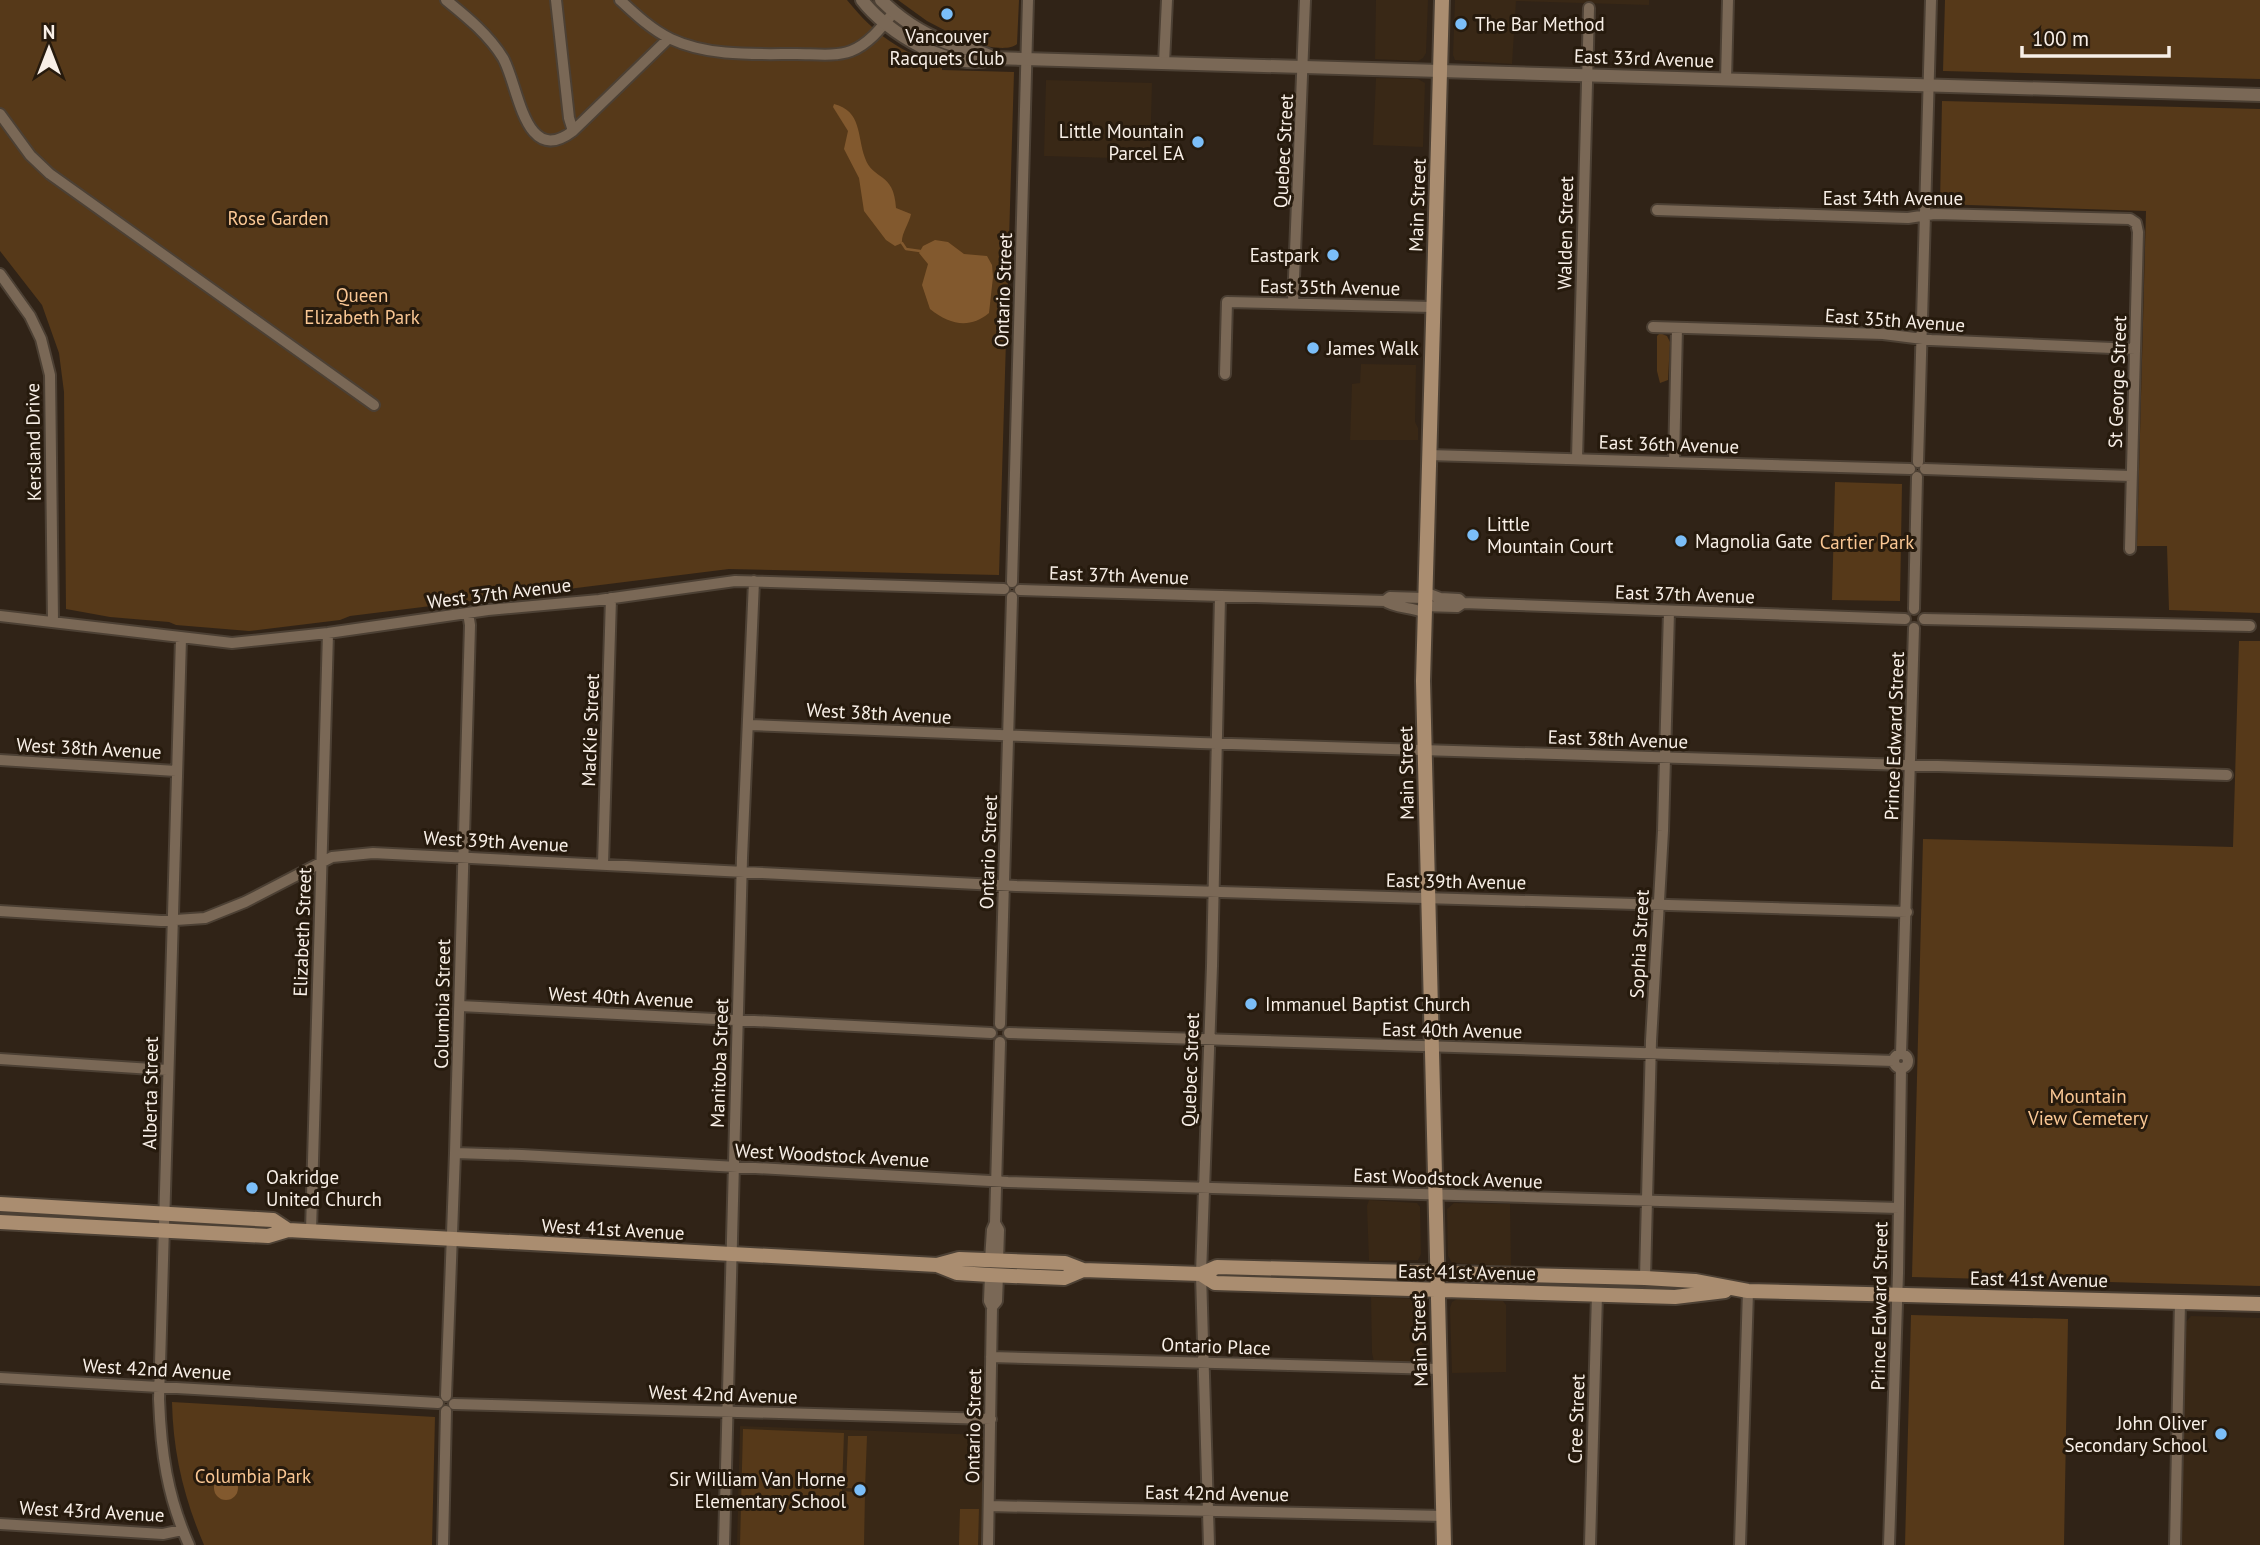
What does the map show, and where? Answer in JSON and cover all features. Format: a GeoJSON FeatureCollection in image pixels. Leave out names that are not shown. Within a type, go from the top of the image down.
{"type":"FeatureCollection","features":[{"type":"Feature","properties":{"kind":"main road","name":"Main Street"},"geometry":{"type":"LineString","coordinates":[[1442,0],[1423,602],[1444,1545]]}},
{"type":"Feature","properties":{"kind":"main road","name":"West 41st Avenue"},"geometry":{"type":"LineString","coordinates":[[0,1204],[273,1220],[288,1230]]}},
{"type":"Feature","properties":{"kind":"main road","name":"West 41st Avenue"},"geometry":{"type":"LineString","coordinates":[[0,1222],[268,1236],[288,1230],[311,1231],[937,1265],[959,1259],[994,1268]]}},
{"type":"Feature","properties":{"kind":"main road","name":"East 41st Avenue"},"geometry":{"type":"LineString","coordinates":[[994,1268],[1064,1278],[1083,1270],[1201,1273],[1217,1266],[1436,1271],[1695,1281],[1741,1290]]}},
{"type":"Feature","properties":{"kind":"main road","name":"East 41st Avenue"},"geometry":{"type":"LineString","coordinates":[[1201,1273],[1215,1283],[1437,1290],[1695,1296],[1741,1290],[2260,1304]]}},
{"type":"Feature","properties":{"kind":"street"},"geometry":{"type":"LineString","coordinates":[[446,0],[486,36],[499,52],[509,70],[533,133],[551,142],[560,140],[573,131],[669,38]]}},
{"type":"Feature","properties":{"kind":"street"},"geometry":{"type":"LineString","coordinates":[[556,0],[569,118],[573,131]]}},
{"type":"Feature","properties":{"kind":"street"},"geometry":{"type":"LineString","coordinates":[[620,0],[642,20],[669,38],[725,52],[755,54],[837,54],[852,51],[878,32],[894,12]]}},
{"type":"Feature","properties":{"kind":"street","name":"East 33rd Avenue"},"geometry":{"type":"LineString","coordinates":[[862,0],[884,24],[920,45],[947,56],[982,62],[993,58],[2260,95]]}},
{"type":"Feature","properties":{"kind":"street"},"geometry":{"type":"LineString","coordinates":[[881,0],[915,28],[939,39],[984,52],[993,58]]}},
{"type":"Feature","properties":{"kind":"street","name":"Ontario Street"},"geometry":{"type":"LineString","coordinates":[[1000,1024],[1028,0]]}},
{"type":"Feature","properties":{"kind":"street"},"geometry":{"type":"LineString","coordinates":[[1164,63],[1167,0]]}},
{"type":"Feature","properties":{"kind":"street","name":"Quebec Street"},"geometry":{"type":"LineString","coordinates":[[1293,303],[1305,0]]}},
{"type":"Feature","properties":{"kind":"street"},"geometry":{"type":"LineString","coordinates":[[1726,80],[1728,0]]}},
{"type":"Feature","properties":{"kind":"street"},"geometry":{"type":"LineString","coordinates":[[1914,610],[1931,0]]}},
{"type":"Feature","properties":{"kind":"street","name":"Walden Street"},"geometry":{"type":"LineString","coordinates":[[1577,459],[1589,8]]}},
{"type":"Feature","properties":{"kind":"street"},"geometry":{"type":"LineString","coordinates":[[0,114],[30,155],[50,174],[374,405]]}},
{"type":"Feature","properties":{"kind":"street","name":"East 34th Avenue"},"geometry":{"type":"LineString","coordinates":[[1657,210],[1908,218],[1924,215],[2130,219]]}},
{"type":"Feature","properties":{"kind":"street","name":"St George Street"},"geometry":{"type":"LineString","coordinates":[[2130,219],[2137,223],[2138,232],[2130,549]]}},
{"type":"Feature","properties":{"kind":"street","name":"Kersland Drive"},"geometry":{"type":"LineString","coordinates":[[0,274],[30,316],[41,339],[50,376],[53,621]]}},
{"type":"Feature","properties":{"kind":"street","name":"East 35th Avenue"},"geometry":{"type":"LineString","coordinates":[[1225,374],[1227,302],[1432,307]]}},
{"type":"Feature","properties":{"kind":"street","name":"East 35th Avenue"},"geometry":{"type":"LineString","coordinates":[[1653,327],[1883,334],[1921,339],[2135,349]]}},
{"type":"Feature","properties":{"kind":"street"},"geometry":{"type":"LineString","coordinates":[[1674,462],[1677,328]]}},
{"type":"Feature","properties":{"kind":"street","name":"East 36th Avenue"},"geometry":{"type":"LineString","coordinates":[[1428,454],[2131,476]]}},
{"type":"Feature","properties":{"kind":"street","name":"West 37th Avenue"},"geometry":{"type":"LineString","coordinates":[[0,616],[232,643],[328,634],[468,613],[611,598],[683,587],[754,581],[1012,589]]}},
{"type":"Feature","properties":{"kind":"street","name":"Manitoba Street"},"geometry":{"type":"LineString","coordinates":[[724,1545],[741,871],[754,581]]}},
{"type":"Feature","properties":{"kind":"street","name":"East 37th Avenue"},"geometry":{"type":"LineString","coordinates":[[1012,589],[1385,601],[1390,597],[1457,607],[1463,603],[1905,619]]}},
{"type":"Feature","properties":{"kind":"street","name":"Quebec Street"},"geometry":{"type":"LineString","coordinates":[[1209,1545],[1201,1273],[1220,596]]}},
{"type":"Feature","properties":{"kind":"street","name":"MacKie Street"},"geometry":{"type":"LineString","coordinates":[[603,864],[611,598]]}},
{"type":"Feature","properties":{"kind":"street"},"geometry":{"type":"LineString","coordinates":[[1914,610],[1920,611],[1924,619],[1922,624],[1914,628],[1908,626],[1905,619],[1908,612],[1914,610]]}},
{"type":"Feature","properties":{"kind":"street","name":"Sophia Street"},"geometry":{"type":"LineString","coordinates":[[1644,1278],[1650,1053],[1660,904],[1669,611]]}},
{"type":"Feature","properties":{"kind":"street","name":"Columbia Street"},"geometry":{"type":"LineString","coordinates":[[443,1545],[466,783],[468,613]]}},
{"type":"Feature","properties":{"kind":"street"},"geometry":{"type":"LineString","coordinates":[[1924,619],[2250,626]]}},
{"type":"Feature","properties":{"kind":"street","name":"Prince Edward Street"},"geometry":{"type":"LineString","coordinates":[[1889,1545],[1899,1209],[1899,1061],[1907,912],[1914,628]]}},
{"type":"Feature","properties":{"kind":"street","name":"Elizabeth Street"},"geometry":{"type":"LineString","coordinates":[[311,1231],[328,634]]}},
{"type":"Feature","properties":{"kind":"street","name":"Alberta Street"},"geometry":{"type":"LineString","coordinates":[[181,638],[159,1387],[163,1463],[177,1519],[189,1545]]}},
{"type":"Feature","properties":{"kind":"street","name":"West 38th Avenue"},"geometry":{"type":"LineString","coordinates":[[749,725],[1008,737]]}},
{"type":"Feature","properties":{"kind":"street","name":"East 38th Avenue"},"geometry":{"type":"LineString","coordinates":[[1008,737],[2227,775]]}},
{"type":"Feature","properties":{"kind":"street","name":"West 38th Avenue"},"geometry":{"type":"LineString","coordinates":[[0,760],[176,771]]}},
{"type":"Feature","properties":{"kind":"street","name":"West 39th Avenue"},"geometry":{"type":"LineString","coordinates":[[0,911],[172,921],[205,918],[245,902],[332,857],[373,853],[1004,885]]}},
{"type":"Feature","properties":{"kind":"street","name":"East 39th Avenue"},"geometry":{"type":"LineString","coordinates":[[1004,885],[1907,912]]}},
{"type":"Feature","properties":{"kind":"street","name":"West 40th Avenue"},"geometry":{"type":"LineString","coordinates":[[460,1006],[991,1033]]}},
{"type":"Feature","properties":{"kind":"street"},"geometry":{"type":"LineString","coordinates":[[1000,1024],[1008,1027],[1009,1033],[1006,1040],[1000,1042],[994,1039],[991,1033],[994,1026],[1000,1024]]}},
{"type":"Feature","properties":{"kind":"street","name":"East 40th Avenue"},"geometry":{"type":"LineString","coordinates":[[1009,1033],[1899,1061]]}},
{"type":"Feature","properties":{"kind":"street","name":"Ontario Street"},"geometry":{"type":"LineString","coordinates":[[988,1545],[992,1307],[989,1301],[994,1268],[992,1230],[995,1223],[1000,1042]]}},
{"type":"Feature","properties":{"kind":"street"},"geometry":{"type":"LineString","coordinates":[[0,1059],[167,1070]]}},
{"type":"Feature","properties":{"kind":"street","name":"West Woodstock Avenue"},"geometry":{"type":"LineString","coordinates":[[456,1153],[996,1182]]}},
{"type":"Feature","properties":{"kind":"street","name":"East Woodstock Avenue"},"geometry":{"type":"LineString","coordinates":[[996,1182],[1899,1209]]}},
{"type":"Feature","properties":{"kind":"street"},"geometry":{"type":"LineString","coordinates":[[1740,1545],[1741,1290]]}},
{"type":"Feature","properties":{"kind":"street","name":"Cree Street"},"geometry":{"type":"LineString","coordinates":[[1590,1545],[1597,1294]]}},
{"type":"Feature","properties":{"kind":"street"},"geometry":{"type":"LineString","coordinates":[[2175,1545],[2180,1301]]}},
{"type":"Feature","properties":{"kind":"street","name":"Ontario Place"},"geometry":{"type":"LineString","coordinates":[[991,1357],[1439,1369]]}},
{"type":"Feature","properties":{"kind":"street","name":"West 42nd Avenue"},"geometry":{"type":"LineString","coordinates":[[0,1378],[446,1403],[991,1419]]}},
{"type":"Feature","properties":{"kind":"street","name":"East 42nd Avenue"},"geometry":{"type":"LineString","coordinates":[[989,1506],[1444,1516]]}},
{"type":"Feature","properties":{"kind":"street","name":"West 43rd Avenue"},"geometry":{"type":"LineString","coordinates":[[0,1524],[163,1534],[182,1530]]}},
{"type":"Feature","properties":{"kind":"shaded area"},"geometry":{"type":"Polygon","coordinates":[[[1376,0],[1428,0],[1426,53],[1423,58],[1418,61],[1375,59],[1376,0]]]}},
{"type":"Feature","properties":{"kind":"shaded area"},"geometry":{"type":"Polygon","coordinates":[[[1455,0],[1649,0],[1649,5],[1516,1],[1512,64],[1455,60],[1455,0]]]}},
{"type":"Feature","properties":{"kind":"shaded area"},"geometry":{"type":"Polygon","coordinates":[[[1376,78],[1418,79],[1425,83],[1423,147],[1373,145],[1376,78]]]}},
{"type":"Feature","properties":{"kind":"shaded area"},"geometry":{"type":"Polygon","coordinates":[[[1046,80],[1152,83],[1150,159],[1044,156],[1046,80]]]}},
{"type":"Feature","properties":{"kind":"shaded area"},"geometry":{"type":"Polygon","coordinates":[[[834,104],[843,107],[854,118],[865,158],[891,188],[896,208],[911,214],[902,243],[895,246],[886,240],[864,211],[859,178],[844,149],[848,131],[833,107],[834,104]]]}},
{"type":"Feature","properties":{"kind":"shaded area"},"geometry":{"type":"Polygon","coordinates":[[[935,240],[948,242],[964,254],[987,256],[992,265],[993,277],[989,313],[982,318],[967,323],[952,322],[930,309],[922,285],[928,264],[919,253],[923,246],[935,240]]]}},
{"type":"Feature","properties":{"kind":"shaded area"},"geometry":{"type":"Polygon","coordinates":[[[1361,364],[1416,365],[1415,422],[1418,440],[1350,440],[1352,384],[1360,383],[1361,364]]]}},
{"type":"Feature","properties":{"kind":"shaded area"},"geometry":{"type":"Polygon","coordinates":[[[1369,1200],[1417,1203],[1420,1207],[1421,1254],[1418,1260],[1369,1261],[1369,1200]]]}},
{"type":"Feature","properties":{"kind":"shaded area"},"geometry":{"type":"Polygon","coordinates":[[[1454,1203],[1510,1204],[1511,1266],[1452,1263],[1448,1256],[1447,1209],[1454,1203]]]}},
{"type":"Feature","properties":{"kind":"shaded area"},"geometry":{"type":"Polygon","coordinates":[[[1371,1297],[1414,1299],[1420,1302],[1421,1359],[1415,1363],[1374,1362],[1371,1297]]]}},
{"type":"Feature","properties":{"kind":"shaded area"},"geometry":{"type":"Polygon","coordinates":[[[1457,1299],[1503,1301],[1506,1305],[1506,1372],[1452,1373],[1450,1308],[1452,1302],[1457,1299]]]}},
{"type":"Feature","properties":{"kind":"shaded area","name":"John Oliver Secondary School"},"geometry":{"type":"Polygon","coordinates":[[[2191,1316],[2260,1318],[2260,1545],[2181,1545],[2185,1323],[2191,1316]]]}},
{"type":"Feature","properties":{"kind":"shaded area","name":"Sir William Van Horne Elementary School"},"geometry":{"type":"Polygon","coordinates":[[[740,1426],[983,1435],[981,1545],[737,1545],[740,1426]]]}},
{"type":"Feature","properties":{"kind":"shaded area"},"geometry":{"type":"Polygon","coordinates":[[[226,1476],[237,1483],[238,1488],[231,1499],[226,1500],[215,1493],[214,1488],[221,1477],[226,1476]]]}},
{"type":"Feature","properties":{"kind":"green space","name":"Queen Elizabeth Park"},"geometry":{"type":"Polygon","coordinates":[[[0,0],[847,0],[889,41],[942,70],[1014,72],[999,575],[729,569],[249,631],[176,625],[66,609],[64,392],[59,353],[42,305],[0,251],[0,0]]]}},
{"type":"Feature","properties":{"kind":"green space"},"geometry":{"type":"Polygon","coordinates":[[[898,0],[1019,0],[1017,44],[996,48],[954,38],[898,0]]]}},
{"type":"Feature","properties":{"kind":"green space"},"geometry":{"type":"Polygon","coordinates":[[[1945,0],[2260,0],[2260,79],[1943,71],[1945,0]]]}},
{"type":"Feature","properties":{"kind":"green space"},"geometry":{"type":"Polygon","coordinates":[[[1942,101],[2260,109],[2260,613],[2169,610],[2167,546],[2137,546],[2146,211],[1940,204],[1942,101]]]}},
{"type":"Feature","properties":{"kind":"green space"},"geometry":{"type":"Polygon","coordinates":[[[1660,333],[1667,336],[1670,342],[1668,380],[1660,383],[1657,371],[1657,336],[1660,333]]]}},
{"type":"Feature","properties":{"kind":"green space","name":"Cartier Park"},"geometry":{"type":"Polygon","coordinates":[[[1835,482],[1902,484],[1900,601],[1832,600],[1835,482]]]}},
{"type":"Feature","properties":{"kind":"green space","name":"Mountain View Cemetery"},"geometry":{"type":"Polygon","coordinates":[[[2239,641],[2260,641],[2260,1286],[1912,1277],[1923,839],[2233,847],[2239,641]]]}},
{"type":"Feature","properties":{"kind":"green space"},"geometry":{"type":"Polygon","coordinates":[[[1911,1315],[2068,1319],[2064,1545],[1905,1545],[1911,1315]]]}},
{"type":"Feature","properties":{"kind":"green space","name":"Columbia Park"},"geometry":{"type":"Polygon","coordinates":[[[172,1402],[435,1417],[432,1545],[204,1545],[181,1475],[172,1402]]]}},
{"type":"Feature","properties":{"kind":"green space"},"geometry":{"type":"Polygon","coordinates":[[[743,1429],[844,1433],[842,1491],[865,1493],[864,1545],[740,1545],[743,1429]]]}},
{"type":"Feature","properties":{"kind":"green space"},"geometry":{"type":"Polygon","coordinates":[[[848,1436],[867,1436],[865,1489],[846,1488],[848,1436]]]}},
{"type":"Feature","properties":{"kind":"green space"},"geometry":{"type":"Polygon","coordinates":[[[960,1509],[979,1509],[978,1545],[959,1545],[960,1509]]]}},
{"type":"Feature","properties":{"kind":"waterway"},"geometry":{"type":"LineString","coordinates":[[902,243],[906,249],[920,251]]}},
{"type":"Feature","properties":{"kind":"place","name":"Vancouver Racquets Club"},"geometry":{"type":"Point","coordinates":[947,14]}},
{"type":"Feature","properties":{"kind":"place","name":"The Bar Method"},"geometry":{"type":"Point","coordinates":[1461,24]}},
{"type":"Feature","properties":{"kind":"place","name":"Little Mountain Parcel EA"},"geometry":{"type":"Point","coordinates":[1198,142]}},
{"type":"Feature","properties":{"kind":"place","name":"Eastpark"},"geometry":{"type":"Point","coordinates":[1333,255]}},
{"type":"Feature","properties":{"kind":"place","name":"James Walk"},"geometry":{"type":"Point","coordinates":[1313,348]}},
{"type":"Feature","properties":{"kind":"place","name":"Little Mountain Court"},"geometry":{"type":"Point","coordinates":[1473,535]}},
{"type":"Feature","properties":{"kind":"place","name":"Magnolia Gate"},"geometry":{"type":"Point","coordinates":[1681,541]}},
{"type":"Feature","properties":{"kind":"place","name":"Immanuel Baptist Church"},"geometry":{"type":"Point","coordinates":[1251,1004]}},
{"type":"Feature","properties":{"kind":"place","name":"Oakridge United Church"},"geometry":{"type":"Point","coordinates":[252,1188]}},
{"type":"Feature","properties":{"kind":"place","name":"John Oliver Secondary School"},"geometry":{"type":"Point","coordinates":[2221,1434]}},
{"type":"Feature","properties":{"kind":"place","name":"Sir William Van Horne Elementary School"},"geometry":{"type":"Point","coordinates":[860,1490]}},
{"type":"Feature","properties":{"kind":"park label","name":"Rose Garden"},"geometry":{"type":"Point","coordinates":[278,218]}}]}
